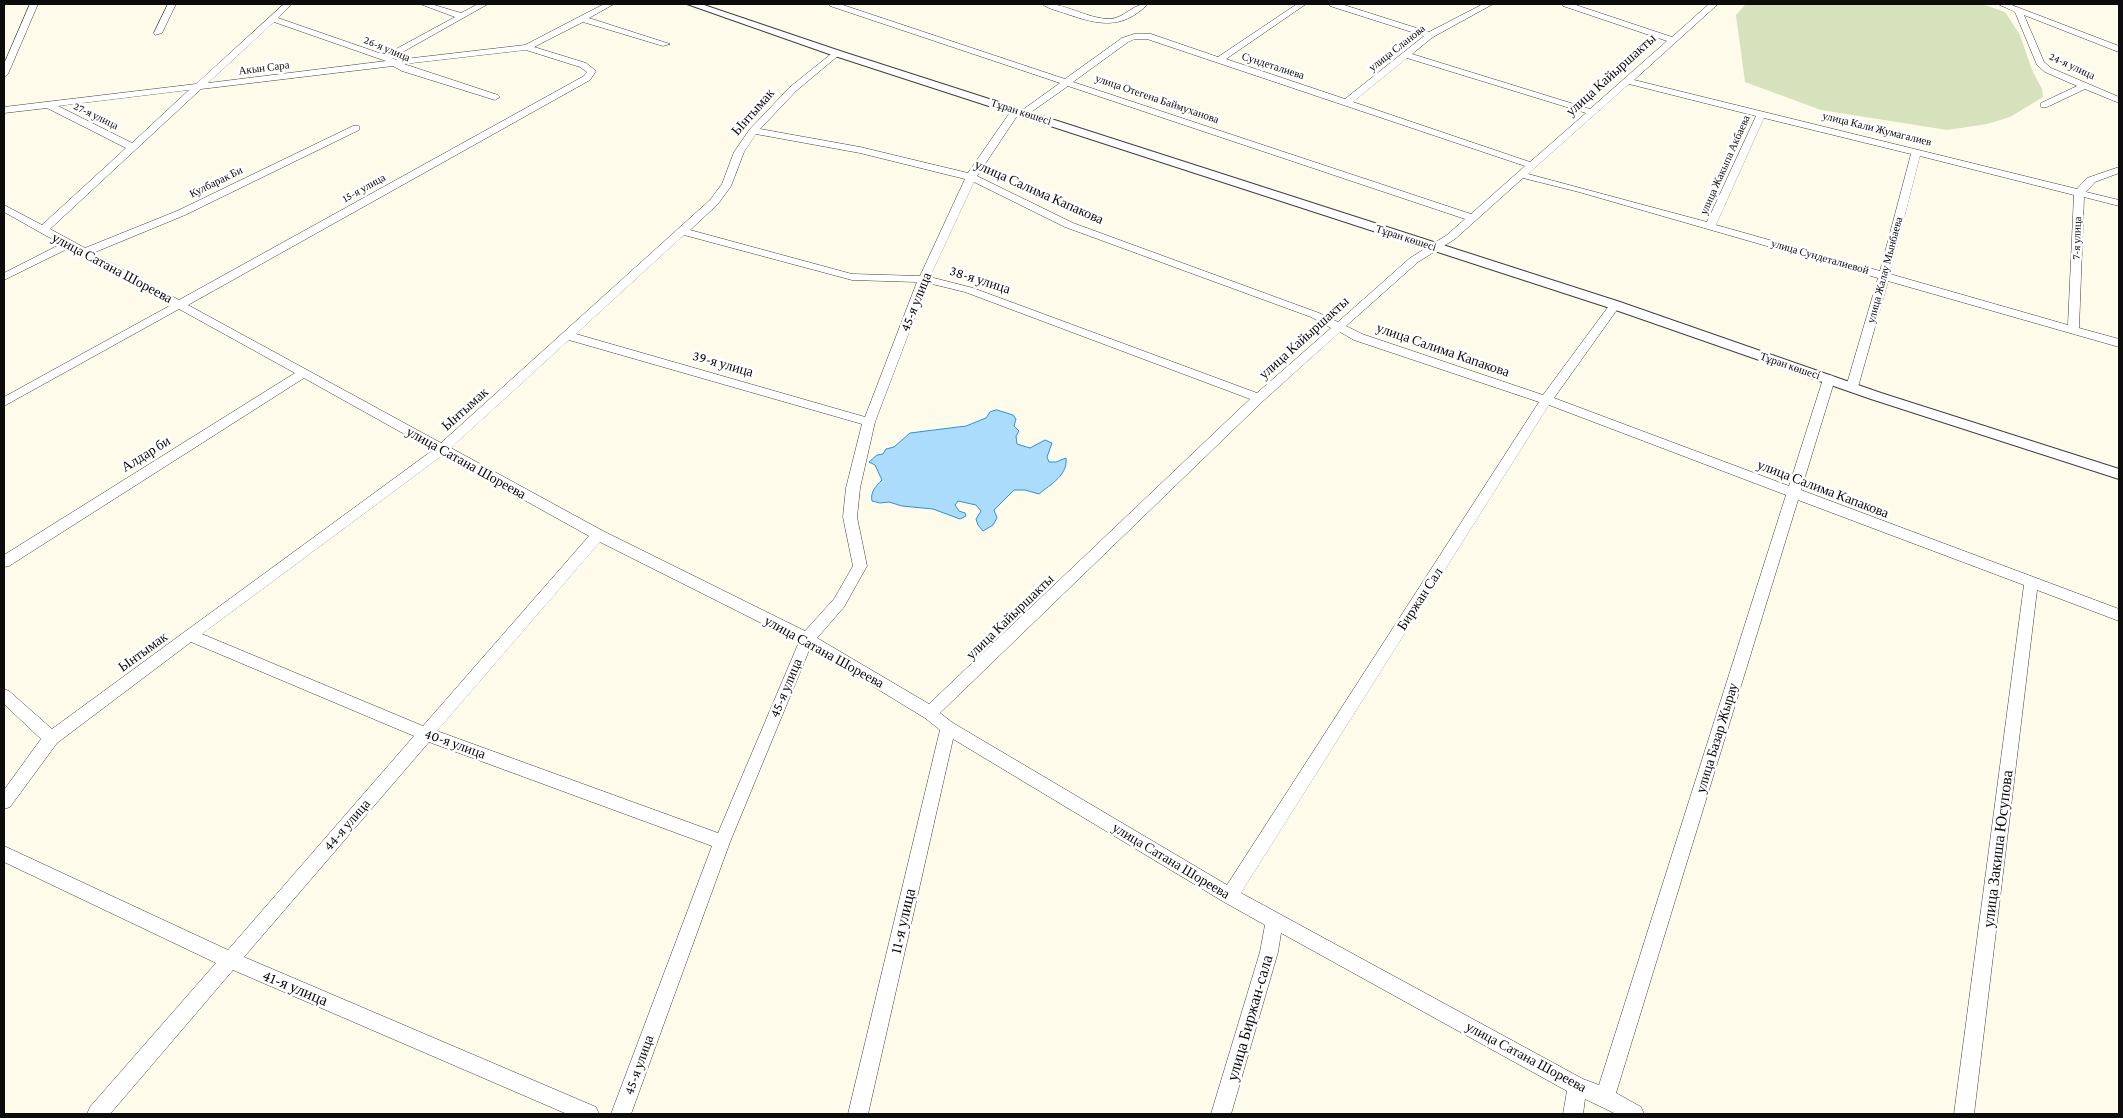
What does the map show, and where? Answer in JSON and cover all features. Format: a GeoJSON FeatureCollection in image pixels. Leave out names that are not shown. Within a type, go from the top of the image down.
{"type":"FeatureCollection","features":[{"type":"Feature","properties":{"kind":"street"},"geometry":{"type":"LineString","coordinates":[[4,74],[34,4]]}},
{"type":"Feature","properties":{"kind":"street"},"geometry":{"type":"LineString","coordinates":[[158,33],[172,4]]}},
{"type":"Feature","properties":{"kind":"street"},"geometry":{"type":"LineString","coordinates":[[43,230],[288,4]]}},
{"type":"Feature","properties":{"kind":"street"},"geometry":{"type":"LineString","coordinates":[[424,4],[461,16]]}},
{"type":"Feature","properties":{"kind":"street"},"geometry":{"type":"LineString","coordinates":[[389,61],[461,16],[484,4]]}},
{"type":"Feature","properties":{"kind":"street"},"geometry":{"type":"LineString","coordinates":[[527,47],[610,4]]}},
{"type":"Feature","properties":{"kind":"street","name":"Тұран көшесі"},"geometry":{"type":"LineString","coordinates":[[692,4],[836,53],[1615,305],[1852,387],[2119,474]]}},
{"type":"Feature","properties":{"kind":"street","name":"улица Отегена Баймуханова"},"geometry":{"type":"LineString","coordinates":[[833,4],[1068,81],[1472,218]]}},
{"type":"Feature","properties":{"kind":"street"},"geometry":{"type":"LineString","coordinates":[[1046,4],[1111,22],[1120,20],[1144,4]]}},
{"type":"Feature","properties":{"kind":"street"},"geometry":{"type":"LineString","coordinates":[[1219,60],[1302,4]]}},
{"type":"Feature","properties":{"kind":"street"},"geometry":{"type":"LineString","coordinates":[[1333,4],[1430,35]]}},
{"type":"Feature","properties":{"kind":"street","name":"улица Сланова"},"geometry":{"type":"LineString","coordinates":[[1348,102],[1430,35],[1489,4]]}},
{"type":"Feature","properties":{"kind":"street"},"geometry":{"type":"LineString","coordinates":[[1566,4],[1672,40]]}},
{"type":"Feature","properties":{"kind":"street","name":"улица Кайыршакты"},"geometry":{"type":"LineString","coordinates":[[930,713],[1259,398],[1414,260],[1433,246],[1451,237],[1714,4]]}},
{"type":"Feature","properties":{"kind":"street"},"geometry":{"type":"LineString","coordinates":[[2002,4],[2119,49]]}},
{"type":"Feature","properties":{"kind":"street","name":"24-я улица"},"geometry":{"type":"LineString","coordinates":[[2018,10],[2040,63],[2048,70],[2119,100]]}},
{"type":"Feature","properties":{"kind":"street","name":"26-я улица"},"geometry":{"type":"LineString","coordinates":[[271,18],[389,61],[405,69],[495,97]]}},
{"type":"Feature","properties":{"kind":"street"},"geometry":{"type":"LineString","coordinates":[[583,18],[666,44]]}},
{"type":"Feature","properties":{"kind":"street","name":"Сундеталиева"},"geometry":{"type":"LineString","coordinates":[[1020,112],[1068,81],[1125,40],[1148,36],[1532,165]]}},
{"type":"Feature","properties":{"kind":"street","name":"Акын Сара"},"geometry":{"type":"LineString","coordinates":[[4,110],[195,88],[389,61],[527,47]]}},
{"type":"Feature","properties":{"kind":"street","name":"15-я улица"},"geometry":{"type":"LineString","coordinates":[[4,402],[587,78],[592,72],[583,65],[527,47]]}},
{"type":"Feature","properties":{"kind":"street","name":"Ынтымак"},"geometry":{"type":"LineString","coordinates":[[4,802],[51,738],[441,450],[569,336],[714,202],[727,184],[739,152],[753,131],[794,89],[836,53]]}},
{"type":"Feature","properties":{"kind":"street"},"geometry":{"type":"LineString","coordinates":[[1405,55],[1592,112]]}},
{"type":"Feature","properties":{"kind":"street","name":"улица Кали Жумагалиев"},"geometry":{"type":"LineString","coordinates":[[1628,81],[2119,203]]}},
{"type":"Feature","properties":{"kind":"street"},"geometry":{"type":"LineString","coordinates":[[2044,105],[2086,85]]}},
{"type":"Feature","properties":{"kind":"street","name":"27-я улица"},"geometry":{"type":"LineString","coordinates":[[49,106],[132,147]]}},
{"type":"Feature","properties":{"kind":"street","name":"45-я улица"},"geometry":{"type":"LineString","coordinates":[[621,1114],[722,842],[807,639],[839,603],[860,566],[850,516],[854,488],[869,422],[924,279],[970,177],[1020,112]]}},
{"type":"Feature","properties":{"kind":"street","name":"улица Жакыпа Акбаева"},"geometry":{"type":"LineString","coordinates":[[1710,226],[1762,113]]}},
{"type":"Feature","properties":{"kind":"street","name":"Кулбарак Би"},"geometry":{"type":"LineString","coordinates":[[85,252],[181,213],[356,128]]}},
{"type":"Feature","properties":{"kind":"street","name":"улица Салима Капакова"},"geometry":{"type":"LineString","coordinates":[[753,131],[860,150],[970,177],[1069,225],[1315,315],[1358,337],[1546,400],[2119,616]]}},
{"type":"Feature","properties":{"kind":"street","name":"улица Жалау Мынбаева"},"geometry":{"type":"LineString","coordinates":[[1852,387],[1916,152]]}},
{"type":"Feature","properties":{"kind":"street"},"geometry":{"type":"LineString","coordinates":[[2078,193],[2091,180],[2119,170]]}},
{"type":"Feature","properties":{"kind":"street","name":"улица Сундеталиевой"},"geometry":{"type":"LineString","coordinates":[[1521,175],[1582,190],[2119,343]]}},
{"type":"Feature","properties":{"kind":"street","name":"7-я улица"},"geometry":{"type":"LineString","coordinates":[[2073,330],[2078,193]]}},
{"type":"Feature","properties":{"kind":"street","name":"улица Сатана Шореева"},"geometry":{"type":"LineString","coordinates":[[4,208],[598,535],[807,639],[930,713],[948,728],[1230,896],[1577,1086],[1605,1097],[1634,1114]]}},
{"type":"Feature","properties":{"kind":"street","name":"38-я улица"},"geometry":{"type":"LineString","coordinates":[[682,231],[852,277],[924,279],[969,290],[1259,398]]}},
{"type":"Feature","properties":{"kind":"street"},"geometry":{"type":"LineString","coordinates":[[4,277],[68,244]]}},
{"type":"Feature","properties":{"kind":"street","name":"Биржан Сал"},"geometry":{"type":"LineString","coordinates":[[1230,896],[1546,400],[1615,305]]}},
{"type":"Feature","properties":{"kind":"street","name":"39-я улица"},"geometry":{"type":"LineString","coordinates":[[569,336],[869,422]]}},
{"type":"Feature","properties":{"kind":"street","name":"Алдар би"},"geometry":{"type":"LineString","coordinates":[[4,562],[305,372]]}},
{"type":"Feature","properties":{"kind":"street","name":"улица Базар Жырау"},"geometry":{"type":"LineString","coordinates":[[1605,1097],[1829,379]]}},
{"type":"Feature","properties":{"kind":"street","name":"44-я улица"},"geometry":{"type":"LineString","coordinates":[[97,1114],[598,535]]}},
{"type":"Feature","properties":{"kind":"street","name":"улица Закиша Юсупова"},"geometry":{"type":"LineString","coordinates":[[1964,1114],[2031,583]]}},
{"type":"Feature","properties":{"kind":"street","name":"40-я улица"},"geometry":{"type":"LineString","coordinates":[[191,636],[426,734],[722,842]]}},
{"type":"Feature","properties":{"kind":"street"},"geometry":{"type":"LineString","coordinates":[[4,695],[51,738]]}},
{"type":"Feature","properties":{"kind":"street","name":"11-я улица"},"geometry":{"type":"LineString","coordinates":[[858,1114],[948,728]]}},
{"type":"Feature","properties":{"kind":"street","name":"41-я улица"},"geometry":{"type":"LineString","coordinates":[[4,854],[230,960],[589,1114]]}},
{"type":"Feature","properties":{"kind":"street","name":"улица Биржан-сала"},"geometry":{"type":"LineString","coordinates":[[1221,1114],[1269,952],[1275,920]]}},
{"type":"Feature","properties":{"kind":"street"},"geometry":{"type":"LineString","coordinates":[[1573,1114],[1577,1086]]}},
{"type":"Feature","properties":{"kind":"green space"},"geometry":{"type":"Polygon","coordinates":[[[1746,4],[1982,4],[2005,12],[2020,35],[2032,70],[2042,89],[2043,97],[2010,117],[1987,124],[1947,130],[1821,110],[1745,82],[1736,15],[1746,4]]]}},
{"type":"Feature","properties":{"kind":"water"},"geometry":{"type":"Polygon","coordinates":[[[997,410],[1013,415],[1016,419],[1014,426],[1019,431],[1016,436],[1017,444],[1030,448],[1045,440],[1052,443],[1047,457],[1049,462],[1056,462],[1066,458],[1062,474],[1039,494],[1025,490],[1014,490],[994,510],[997,518],[993,525],[983,531],[976,519],[981,511],[976,505],[958,501],[955,505],[966,516],[960,519],[933,509],[872,501],[873,492],[882,480],[875,465],[869,462],[877,455],[883,454],[886,449],[894,447],[910,433],[966,426],[986,418],[990,412],[997,410]]]}}]}
